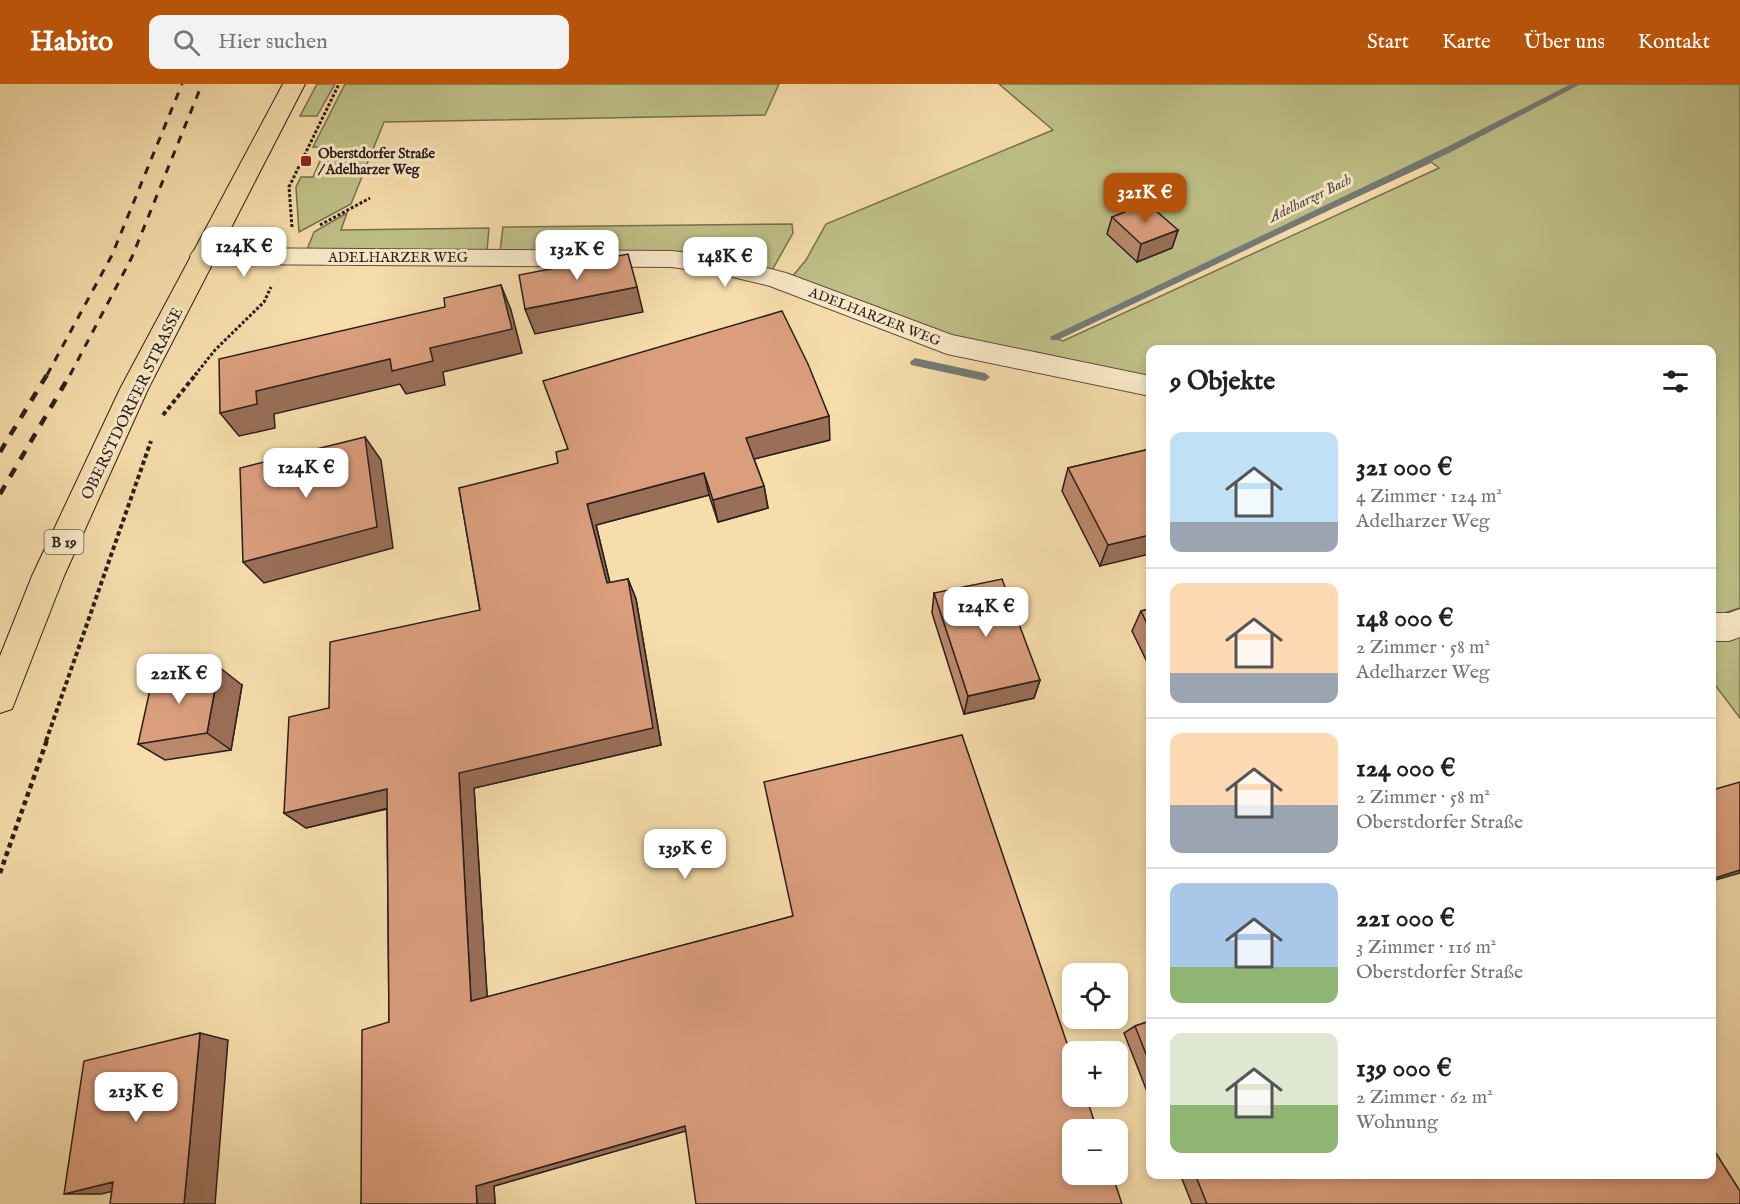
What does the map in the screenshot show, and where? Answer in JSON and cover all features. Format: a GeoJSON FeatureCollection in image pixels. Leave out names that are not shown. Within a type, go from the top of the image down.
{"type":"FeatureCollection","features":[{"type":"Feature","properties":{"kind":"main road","name":"OBERSTDORFER STRASSE"},"geometry":{"type":"LineString","coordinates":[[0,698],[48,576],[134,389],[294,84]]}},
{"type":"Feature","properties":{"kind":"street","name":"ADELHARZER WEG"},"geometry":{"type":"LineString","coordinates":[[203,256],[290,249],[672,259],[724,266],[777,279],[948,344],[1146,385]]}},
{"type":"Feature","properties":{"kind":"street"},"geometry":{"type":"LineString","coordinates":[[1716,627],[1729,627],[1740,623]]}},
{"type":"Feature","properties":{"kind":"path"},"geometry":{"type":"LineString","coordinates":[[159,420],[215,350],[264,302],[290,249],[289,187],[339,84]]}},
{"type":"Feature","properties":{"kind":"path"},"geometry":{"type":"LineString","coordinates":[[290,249],[370,198]]}},
{"type":"Feature","properties":{"kind":"path"},"geometry":{"type":"LineString","coordinates":[[0,873],[155,432]]}},
{"type":"Feature","properties":{"kind":"green space"},"geometry":{"type":"Polygon","coordinates":[[[317,84],[335,84],[317,116],[300,116],[317,84]]]}},
{"type":"Feature","properties":{"kind":"green space"},"geometry":{"type":"Polygon","coordinates":[[[345,84],[779,84],[765,115],[384,122],[351,204],[299,232],[296,187],[301,177],[313,177],[326,147],[313,147],[345,84]]]}},
{"type":"Feature","properties":{"kind":"green space"},"geometry":{"type":"Polygon","coordinates":[[[999,84],[1740,84],[1740,608],[1716,613],[1716,345],[1146,345],[1146,376],[1040,353],[949,338],[791,278],[806,260],[826,224],[1053,130],[999,84]],[[1431,162],[1052,337],[1063,341],[1439,168],[1431,162]]]}},
{"type":"Feature","properties":{"kind":"green space"},"geometry":{"type":"Polygon","coordinates":[[[347,213],[341,230],[489,228],[487,251],[306,252],[314,232],[347,213]]]}},
{"type":"Feature","properties":{"kind":"green space"},"geometry":{"type":"Polygon","coordinates":[[[792,224],[793,233],[771,272],[500,251],[503,227],[792,224]]]}},
{"type":"Feature","properties":{"kind":"green space"},"geometry":{"type":"Polygon","coordinates":[[[1740,633],[1740,718],[1716,686],[1716,639],[1740,633]]]}},
{"type":"Feature","properties":{"kind":"building"},"geometry":{"type":"Polygon","coordinates":[[[1147,203],[1178,230],[1141,244],[1112,217],[1147,203]]]}},
{"type":"Feature","properties":{"kind":"building"},"geometry":{"type":"Polygon","coordinates":[[[628,254],[637,287],[525,309],[519,275],[628,254]]]}},
{"type":"Feature","properties":{"kind":"building"},"geometry":{"type":"Polygon","coordinates":[[[501,285],[512,329],[430,348],[433,361],[392,371],[390,359],[256,391],[257,404],[220,413],[219,359],[445,307],[444,298],[501,285]]]}},
{"type":"Feature","properties":{"kind":"building"},"geometry":{"type":"Polygon","coordinates":[[[782,311],[808,364],[829,416],[746,438],[764,486],[713,500],[704,473],[587,504],[607,583],[628,579],[653,728],[459,773],[471,1001],[793,916],[764,782],[962,735],[1066,1041],[1062,1041],[1062,1107],[1090,1107],[1093,1119],[1062,1119],[1062,1185],[1116,1185],[1122,1204],[696,1204],[685,1126],[476,1186],[477,1204],[361,1204],[362,1030],[389,1022],[387,789],[284,813],[289,717],[329,708],[330,642],[480,610],[459,488],[558,463],[556,452],[568,449],[543,381],[782,311]]]}},
{"type":"Feature","properties":{"kind":"building"},"geometry":{"type":"Polygon","coordinates":[[[365,437],[377,527],[243,562],[240,468],[365,437]]]}},
{"type":"Feature","properties":{"kind":"building"},"geometry":{"type":"Polygon","coordinates":[[[1146,450],[1146,536],[1108,545],[1068,468],[1146,450]]]}},
{"type":"Feature","properties":{"kind":"building"},"geometry":{"type":"Polygon","coordinates":[[[1002,579],[1040,680],[968,696],[934,593],[1002,579]]]}},
{"type":"Feature","properties":{"kind":"building"},"geometry":{"type":"Polygon","coordinates":[[[1146,610],[1146,622],[1141,611],[1146,610]]]}},
{"type":"Feature","properties":{"kind":"building"},"geometry":{"type":"Polygon","coordinates":[[[219,667],[207,733],[138,744],[153,676],[219,667]]]}},
{"type":"Feature","properties":{"kind":"building"},"geometry":{"type":"Polygon","coordinates":[[[1740,782],[1740,870],[1716,878],[1716,789],[1740,782]]]}},
{"type":"Feature","properties":{"kind":"building"},"geometry":{"type":"Polygon","coordinates":[[[1146,1022],[1146,1054],[1135,1026],[1146,1022]]]}},
{"type":"Feature","properties":{"kind":"building"},"geometry":{"type":"Polygon","coordinates":[[[200,1033],[184,1204],[110,1204],[113,1182],[64,1194],[84,1061],[200,1033]]]}},
{"type":"Feature","properties":{"kind":"building"},"geometry":{"type":"Polygon","coordinates":[[[1716,1153],[1740,1191],[1740,1204],[1207,1204],[1197,1179],[1716,1179],[1716,1153]]]}},
{"type":"Feature","properties":{"kind":"waterway","name":"Adelharzer Bach"},"geometry":{"type":"LineString","coordinates":[[1055,338],[1450,149],[1577,84]]}},
{"type":"Feature","properties":{"kind":"waterway","name":"Adelharzer Bach"},"geometry":{"type":"LineString","coordinates":[[915,362],[985,377]]}},
{"type":"Feature","properties":{"kind":"railway"},"geometry":{"type":"LineString","coordinates":[[47,375],[112,255],[182,84]]}},
{"type":"Feature","properties":{"kind":"railway"},"geometry":{"type":"LineString","coordinates":[[70,375],[132,257],[202,84]]}},
{"type":"Feature","properties":{"kind":"railway"},"geometry":{"type":"LineString","coordinates":[[0,452],[48,373]]}},
{"type":"Feature","properties":{"kind":"railway"},"geometry":{"type":"LineString","coordinates":[[0,494],[71,373]]}},
{"type":"Feature","properties":{"kind":"place","name":"Oberstdorfer Straße / Adelharzer Weg"},"geometry":{"type":"Point","coordinates":[306,161]}}]}
